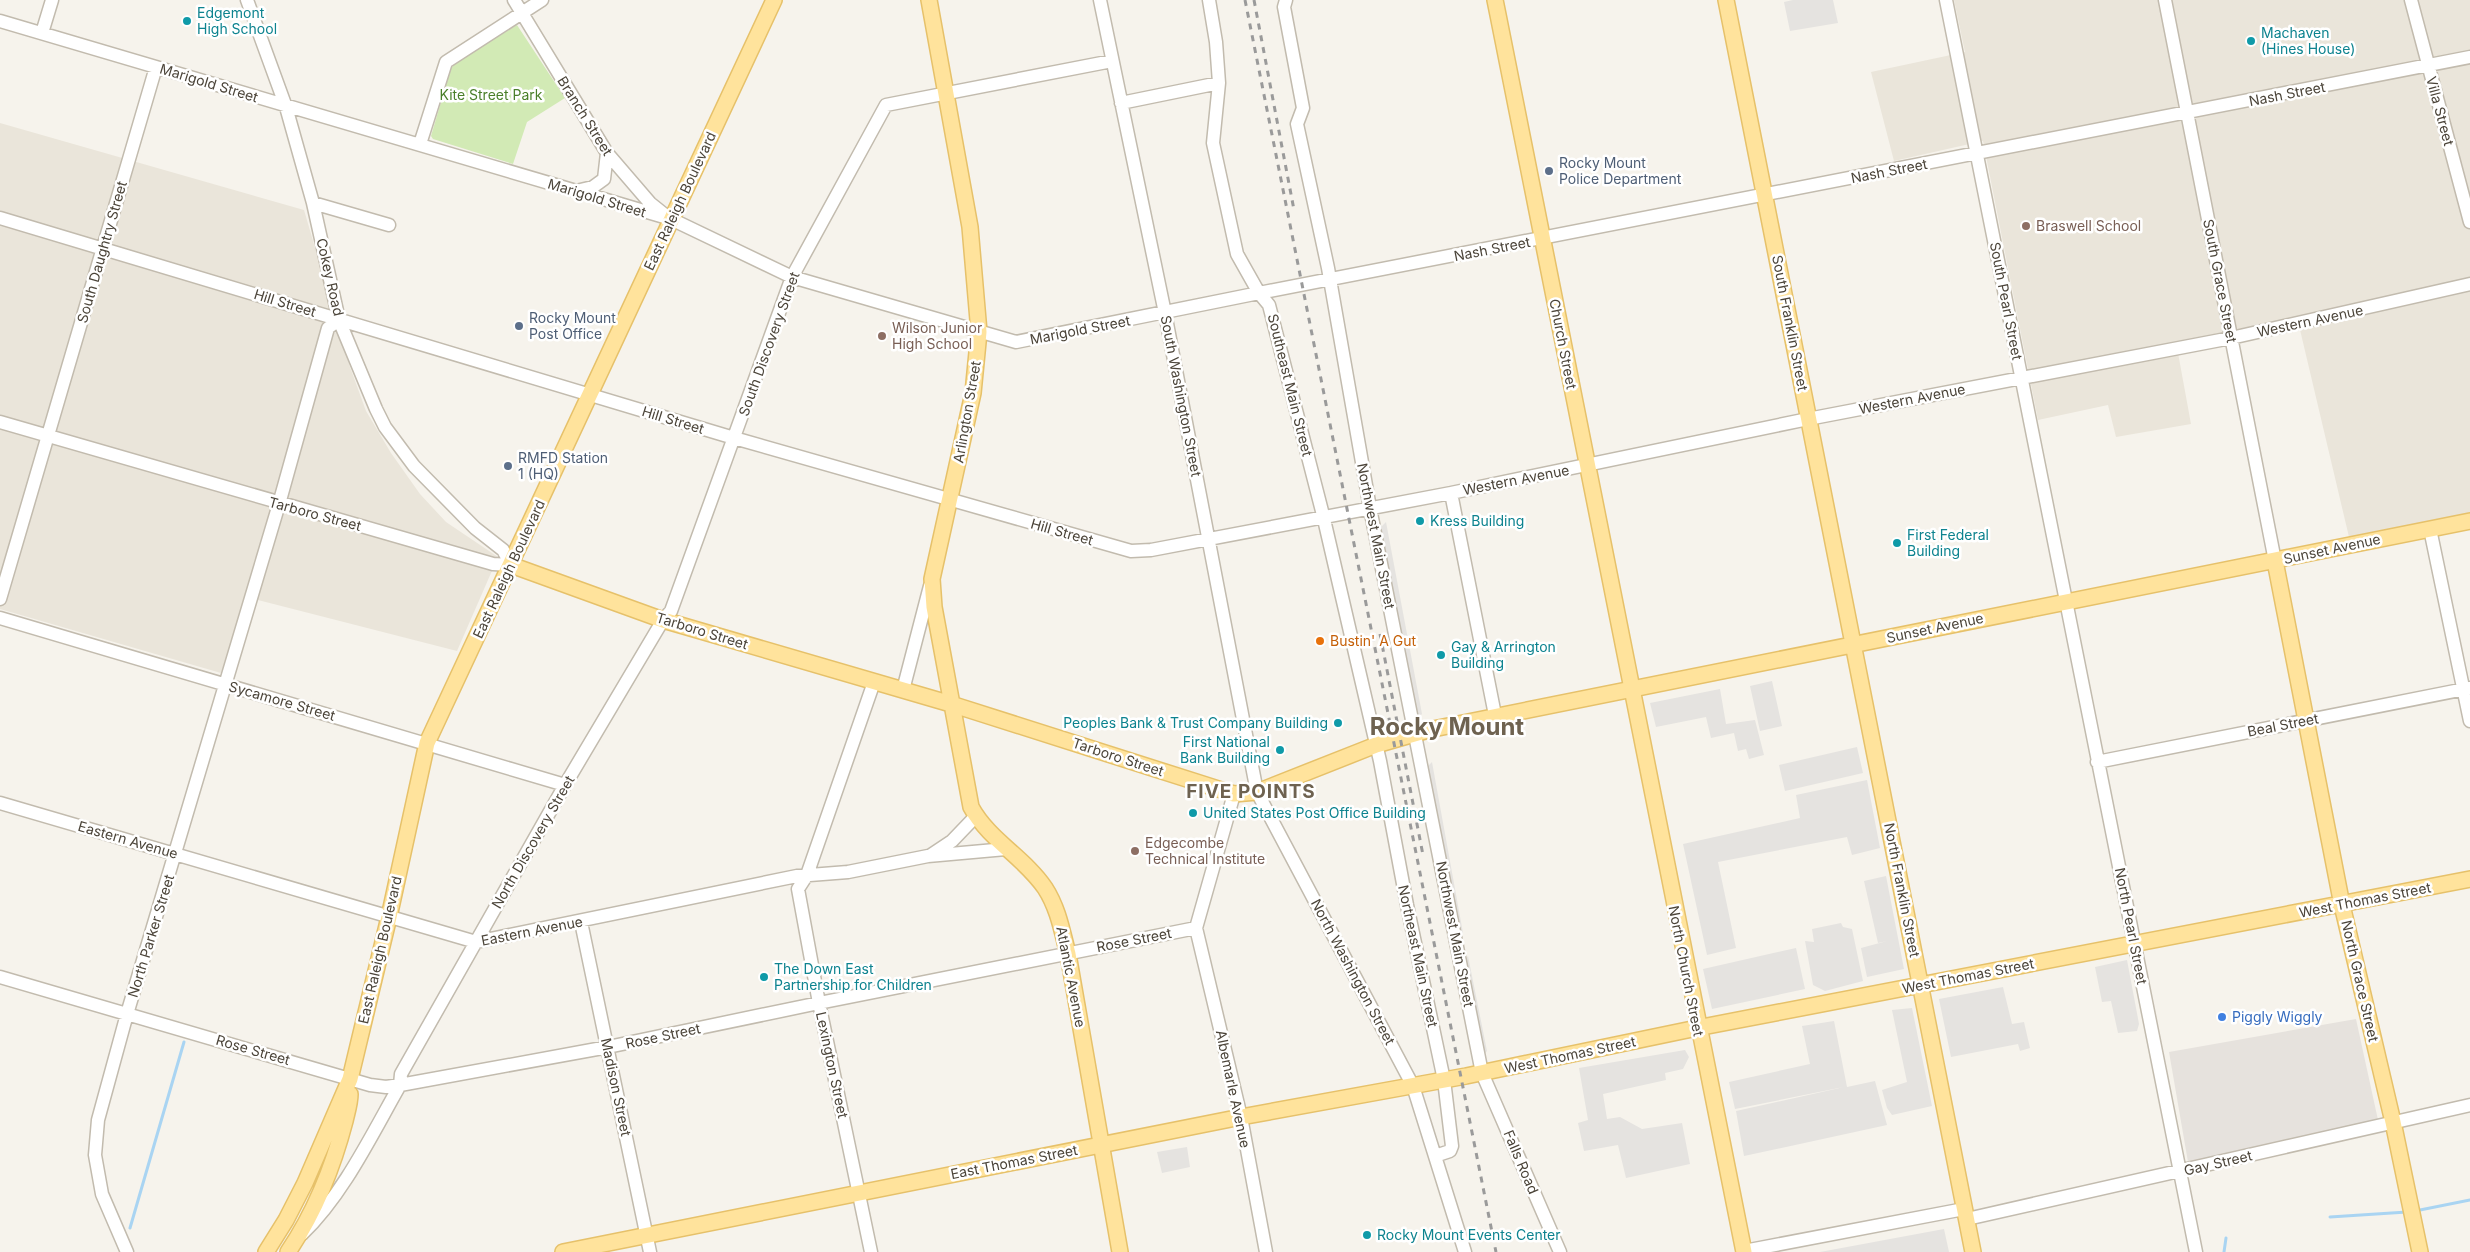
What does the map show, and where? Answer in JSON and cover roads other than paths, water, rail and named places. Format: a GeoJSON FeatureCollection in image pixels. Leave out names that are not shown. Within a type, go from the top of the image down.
{"type":"FeatureCollection","features":[{"type":"Feature","properties":{"kind":"main road","name":"East Raleigh Boulevard"},"geometry":{"type":"LineString","coordinates":[[270,1249],[308,1176],[350,1079],[389,917],[427,743],[774,0]]}},
{"type":"Feature","properties":{"kind":"main road","name":"Arlington Street"},"geometry":{"type":"LineString","coordinates":[[929,0],[970,227],[979,332],[973,394],[932,579],[934,607],[951,704]]}},
{"type":"Feature","properties":{"kind":"main road","name":"Church Street"},"geometry":{"type":"LineString","coordinates":[[1495,0],[1632,689]]}},
{"type":"Feature","properties":{"kind":"main road","name":"South Franklin Street"},"geometry":{"type":"LineString","coordinates":[[1726,0],[1853,646]]}},
{"type":"Feature","properties":{"kind":"main road","name":"Sunset Avenue"},"geometry":{"type":"LineString","coordinates":[[1407,736],[1495,715],[1853,646],[2065,601],[2276,561],[2470,521]]}},
{"type":"Feature","properties":{"kind":"main road","name":"North Grace Street"},"geometry":{"type":"LineString","coordinates":[[2276,561],[2342,904],[2393,1122],[2420,1252]]}},
{"type":"Feature","properties":{"kind":"main road","name":"Tarboro Street"},"geometry":{"type":"LineString","coordinates":[[511,565],[663,620],[951,704],[1234,794],[1257,792],[1376,745],[1407,736]]}},
{"type":"Feature","properties":{"kind":"main road","name":"North Franklin Street"},"geometry":{"type":"LineString","coordinates":[[1853,646],[1973,1252]]}},
{"type":"Feature","properties":{"kind":"main road","name":"North Church Street"},"geometry":{"type":"LineString","coordinates":[[1632,689],[1697,1028],[1744,1252]]}},
{"type":"Feature","properties":{"kind":"main road","name":"Atlantic Avenue"},"geometry":{"type":"LineString","coordinates":[[951,704],[972,808],[976,816],[980,823],[1044,888],[1057,911],[1068,954],[1120,1252]]}},
{"type":"Feature","properties":{"kind":"main road","name":"West Thomas Street"},"geometry":{"type":"LineString","coordinates":[[1466,1076],[1697,1028],[2470,879]]}},
{"type":"Feature","properties":{"kind":"main road","name":"East Thomas Street"},"geometry":{"type":"LineString","coordinates":[[563,1252],[1241,1117],[1466,1076]]}},
{"type":"Feature","properties":{"kind":"main road","name":"East Raleigh Boulevard"},"geometry":{"type":"LineString","coordinates":[[292,1246],[315,1205],[335,1155],[350,1098],[350,1079]]}},
{"type":"Feature","properties":{"kind":"street"},"geometry":{"type":"LineString","coordinates":[[42,33],[52,0]]}},
{"type":"Feature","properties":{"kind":"street","name":"Cokey Road"},"geometry":{"type":"LineString","coordinates":[[247,0],[286,107],[313,203],[339,320],[385,427],[414,466],[475,528],[503,550],[511,565]]}},
{"type":"Feature","properties":{"kind":"street","name":"Branch Street"},"geometry":{"type":"LineString","coordinates":[[514,0],[607,153],[650,203],[671,219]]}},
{"type":"Feature","properties":{"kind":"street"},"geometry":{"type":"LineString","coordinates":[[420,144],[446,62],[542,0]]}},
{"type":"Feature","properties":{"kind":"street","name":"South Washington Street"},"geometry":{"type":"LineString","coordinates":[[1100,0],[1165,313],[1257,792]]}},
{"type":"Feature","properties":{"kind":"street","name":"Southeast Main Street"},"geometry":{"type":"LineString","coordinates":[[1208,0],[1216,42],[1219,83],[1213,143],[1237,254],[1259,293],[1270,305],[1323,516],[1376,745]]}},
{"type":"Feature","properties":{"kind":"street","name":"Northwest Main Street"},"geometry":{"type":"LineString","coordinates":[[1286,0],[1284,7],[1303,108],[1297,124],[1330,280],[1407,736],[1482,1073]]}},
{"type":"Feature","properties":{"kind":"street","name":"South Pearl Street"},"geometry":{"type":"LineString","coordinates":[[1946,0],[2065,601]]}},
{"type":"Feature","properties":{"kind":"street","name":"South Grace Street"},"geometry":{"type":"LineString","coordinates":[[2165,0],[2276,561]]}},
{"type":"Feature","properties":{"kind":"street","name":"Villa Street"},"geometry":{"type":"LineString","coordinates":[[2411,0],[2470,222]]}},
{"type":"Feature","properties":{"kind":"street","name":"Marigold Street"},"geometry":{"type":"LineString","coordinates":[[0,21],[286,107],[420,144],[671,219],[792,276],[1016,342],[1309,284]]}},
{"type":"Feature","properties":{"kind":"street","name":"Nash Street"},"geometry":{"type":"LineString","coordinates":[[1309,284],[2470,58]]}},
{"type":"Feature","properties":{"kind":"street","name":"South Discovery Street"},"geometry":{"type":"LineString","coordinates":[[663,620],[671,611],[792,276],[886,105],[1112,61]]}},
{"type":"Feature","properties":{"kind":"street","name":"South Daughtry Street"},"geometry":{"type":"LineString","coordinates":[[0,599],[156,67]]}},
{"type":"Feature","properties":{"kind":"street"},"geometry":{"type":"LineString","coordinates":[[1121,103],[1219,83]]}},
{"type":"Feature","properties":{"kind":"street"},"geometry":{"type":"LineString","coordinates":[[576,191],[593,187],[604,179],[607,153]]}},
{"type":"Feature","properties":{"kind":"street"},"geometry":{"type":"LineString","coordinates":[[313,203],[388,224]]}},
{"type":"Feature","properties":{"kind":"street","name":"Hill Street"},"geometry":{"type":"LineString","coordinates":[[0,218],[734,438],[1131,551],[1151,550],[1354,510]]}},
{"type":"Feature","properties":{"kind":"street","name":"Western Avenue"},"geometry":{"type":"LineString","coordinates":[[1354,510],[1451,493],[1808,419],[2231,338],[2470,284]]}},
{"type":"Feature","properties":{"kind":"street","name":"North Parker Street"},"geometry":{"type":"LineString","coordinates":[[128,1252],[102,1194],[95,1143],[98,1120],[126,1014],[176,854],[279,504],[328,328],[339,320]]}},
{"type":"Feature","properties":{"kind":"street","name":"Tarboro Street"},"geometry":{"type":"LineString","coordinates":[[0,422],[279,504],[493,564],[511,565]]}},
{"type":"Feature","properties":{"kind":"street"},"geometry":{"type":"LineString","coordinates":[[1451,493],[1495,715]]}},
{"type":"Feature","properties":{"kind":"street"},"geometry":{"type":"LineString","coordinates":[[2430,529],[2467,689],[2470,721]]}},
{"type":"Feature","properties":{"kind":"street"},"geometry":{"type":"LineString","coordinates":[[903,690],[932,579]]}},
{"type":"Feature","properties":{"kind":"street","name":"North Pearl Street"},"geometry":{"type":"LineString","coordinates":[[2065,601],[2196,1252]]}},
{"type":"Feature","properties":{"kind":"street","name":"Sycamore Street"},"geometry":{"type":"LineString","coordinates":[[0,618],[565,785]]}},
{"type":"Feature","properties":{"kind":"street","name":"North Discovery Street"},"geometry":{"type":"LineString","coordinates":[[292,1246],[317,1221],[400,1085],[401,1074],[565,785],[663,620]]}},
{"type":"Feature","properties":{"kind":"street","name":"Lexington Street"},"geometry":{"type":"LineString","coordinates":[[871,1252],[819,1003],[798,889],[807,875],[874,682]]}},
{"type":"Feature","properties":{"kind":"street","name":"Beal Street"},"geometry":{"type":"LineString","coordinates":[[2097,762],[2467,689]]}},
{"type":"Feature","properties":{"kind":"street","name":"Northeast Main Street"},"geometry":{"type":"LineString","coordinates":[[1376,745],[1444,1080],[1452,1146],[1450,1151],[1435,1156]]}},
{"type":"Feature","properties":{"kind":"street","name":"North Washington Street"},"geometry":{"type":"LineString","coordinates":[[1257,792],[1413,1086],[1465,1252]]}},
{"type":"Feature","properties":{"kind":"street"},"geometry":{"type":"LineString","coordinates":[[1196,928],[1234,794]]}},
{"type":"Feature","properties":{"kind":"street","name":"Eastern Avenue"},"geometry":{"type":"LineString","coordinates":[[0,803],[476,942],[807,875],[848,872],[928,856]]}},
{"type":"Feature","properties":{"kind":"street"},"geometry":{"type":"LineString","coordinates":[[928,856],[952,841],[976,816]]}},
{"type":"Feature","properties":{"kind":"street"},"geometry":{"type":"LineString","coordinates":[[928,856],[1006,849]]}},
{"type":"Feature","properties":{"kind":"street","name":"Madison Street"},"geometry":{"type":"LineString","coordinates":[[581,922],[650,1252]]}},
{"type":"Feature","properties":{"kind":"street","name":"Rose Street"},"geometry":{"type":"LineString","coordinates":[[0,977],[350,1079],[386,1087],[608,1047],[1196,928]]}},
{"type":"Feature","properties":{"kind":"street","name":"Albemarle Avenue"},"geometry":{"type":"LineString","coordinates":[[1196,928],[1241,1117],[1266,1252]]}},
{"type":"Feature","properties":{"kind":"street","name":"Falls Road"},"geometry":{"type":"LineString","coordinates":[[1482,1073],[1560,1252]]}},
{"type":"Feature","properties":{"kind":"street","name":"Gay Street"},"geometry":{"type":"LineString","coordinates":[[1744,1252],[1966,1214],[2179,1172],[2470,1104]]}},
{"type":"Feature","properties":{"kind":"waterway"},"geometry":{"type":"LineString","coordinates":[[130,1228],[184,1042]]}},
{"type":"Feature","properties":{"kind":"waterway"},"geometry":{"type":"LineString","coordinates":[[2415,1211],[2470,1200]]}},
{"type":"Feature","properties":{"kind":"waterway"},"geometry":{"type":"LineString","coordinates":[[2330,1217],[2407,1212]]}},
{"type":"Feature","properties":{"kind":"waterway"},"geometry":{"type":"LineString","coordinates":[[2224,1252],[2226,1238]]}},
{"type":"Feature","properties":{"kind":"railway"},"geometry":{"type":"LineString","coordinates":[[1245,0],[1496,1252]]}},
{"type":"Feature","properties":{"kind":"railway"},"geometry":{"type":"LineString","coordinates":[[1254,0],[1294,210]]}},
{"type":"Feature","properties":{"kind":"railway"},"geometry":{"type":"LineString","coordinates":[[1380,634],[1423,855]]}},
{"type":"Feature","properties":{"kind":"place","name":"Edgemont High School"},"geometry":{"type":"Point","coordinates":[187,21]}},
{"type":"Feature","properties":{"kind":"place","name":"Machaven (Hines House)"},"geometry":{"type":"Point","coordinates":[2251,41]}},
{"type":"Feature","properties":{"kind":"place","name":"Rocky Mount Police Department"},"geometry":{"type":"Point","coordinates":[1549,171]}},
{"type":"Feature","properties":{"kind":"place","name":"Braswell School"},"geometry":{"type":"Point","coordinates":[2026,226]}},
{"type":"Feature","properties":{"kind":"place","name":"Rocky Mount Post Office"},"geometry":{"type":"Point","coordinates":[519,326]}},
{"type":"Feature","properties":{"kind":"place","name":"Wilson Junior High School"},"geometry":{"type":"Point","coordinates":[882,336]}},
{"type":"Feature","properties":{"kind":"place","name":"RMFD Station 1 (HQ)"},"geometry":{"type":"Point","coordinates":[508,466]}},
{"type":"Feature","properties":{"kind":"place","name":"Kress Building"},"geometry":{"type":"Point","coordinates":[1420,521]}},
{"type":"Feature","properties":{"kind":"place","name":"First Federal Building"},"geometry":{"type":"Point","coordinates":[1897,543]}},
{"type":"Feature","properties":{"kind":"place","name":"Bustin' A Gut"},"geometry":{"type":"Point","coordinates":[1320,641]}},
{"type":"Feature","properties":{"kind":"place","name":"Gay & Arrington Building"},"geometry":{"type":"Point","coordinates":[1441,655]}},
{"type":"Feature","properties":{"kind":"place","name":"Peoples Bank & Trust Company Building"},"geometry":{"type":"Point","coordinates":[1338,723]}},
{"type":"Feature","properties":{"kind":"place","name":"First National Bank Building"},"geometry":{"type":"Point","coordinates":[1280,750]}},
{"type":"Feature","properties":{"kind":"place","name":"United States Post Office Building"},"geometry":{"type":"Point","coordinates":[1193,813]}},
{"type":"Feature","properties":{"kind":"place","name":"Edgecombe Technical Institute"},"geometry":{"type":"Point","coordinates":[1135,851]}},
{"type":"Feature","properties":{"kind":"place","name":"The Down East Partnership for Children"},"geometry":{"type":"Point","coordinates":[764,977]}},
{"type":"Feature","properties":{"kind":"place","name":"Piggly Wiggly"},"geometry":{"type":"Point","coordinates":[2222,1017]}},
{"type":"Feature","properties":{"kind":"place","name":"Rocky Mount Events Center"},"geometry":{"type":"Point","coordinates":[1367,1235]}},
{"type":"Feature","properties":{"kind":"district","name":"Rocky Mount"},"geometry":{"type":"Point","coordinates":[1447,727]}},
{"type":"Feature","properties":{"kind":"district","name":"FIVE POINTS"},"geometry":{"type":"Point","coordinates":[1251,791]}},
{"type":"Feature","properties":{"kind":"park label","name":"Kite Street Park"},"geometry":{"type":"Point","coordinates":[491,95]}}]}
